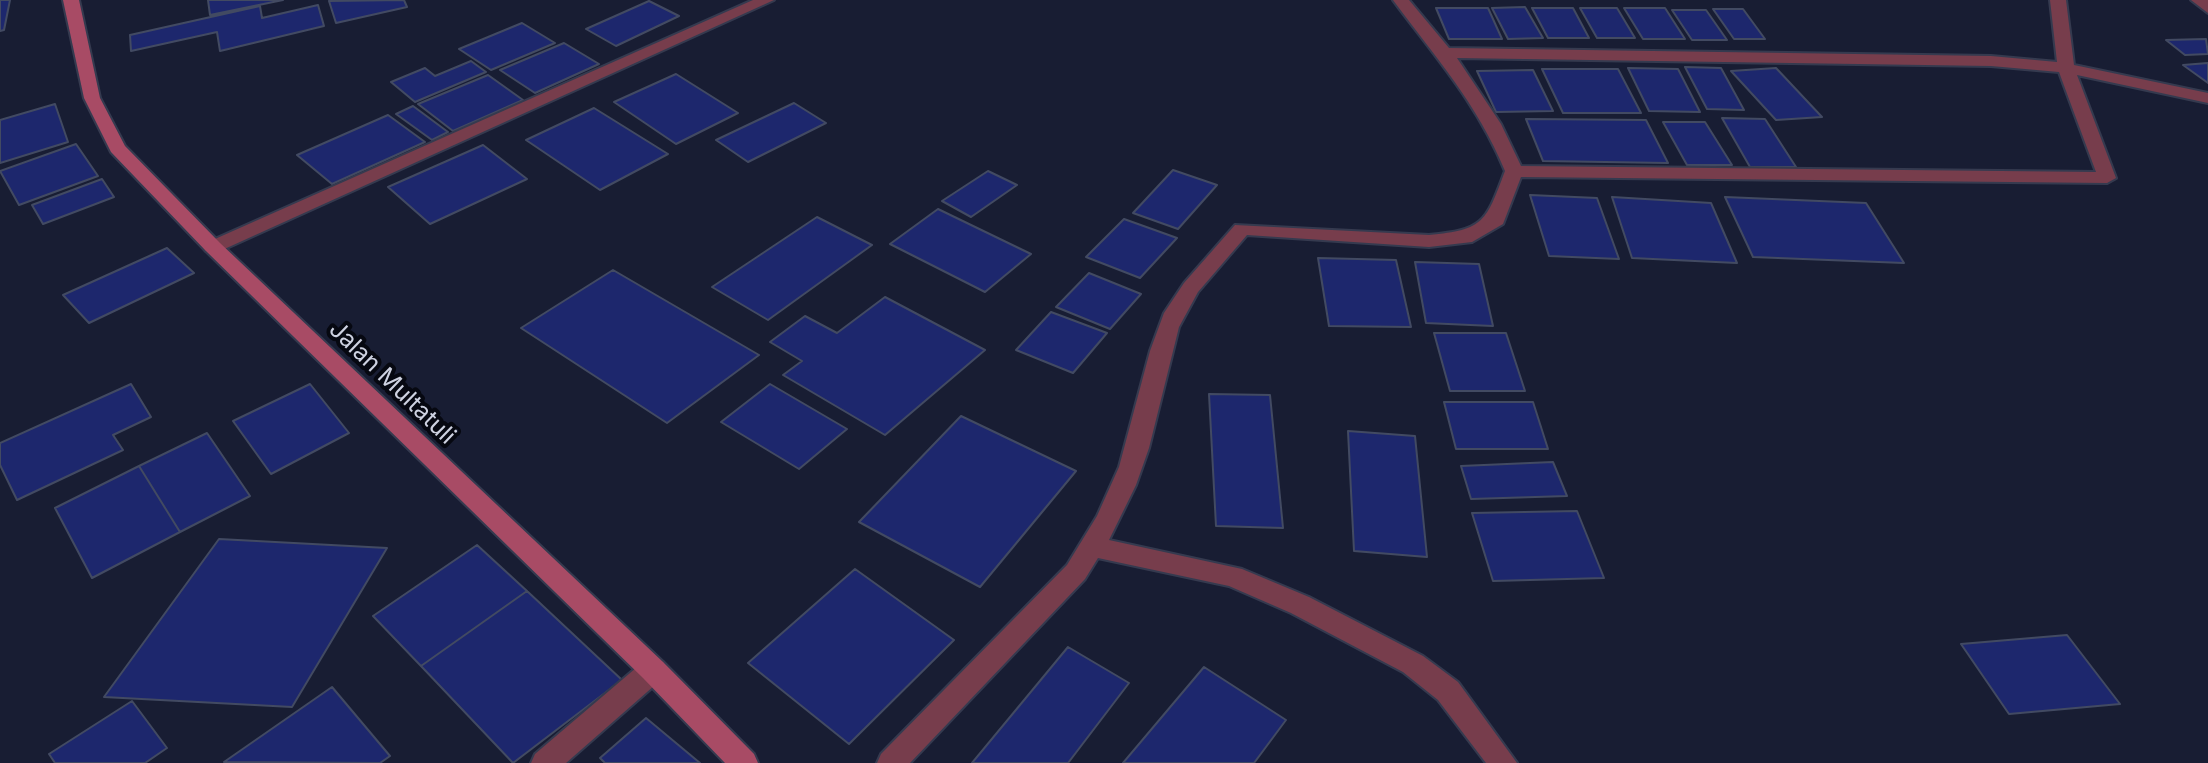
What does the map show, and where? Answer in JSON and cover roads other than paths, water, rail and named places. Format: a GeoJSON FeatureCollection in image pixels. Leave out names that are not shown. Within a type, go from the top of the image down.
{"type":"FeatureCollection","features":[{"type":"Feature","properties":{"kind":"main road","name":"Jalan Multatuli"},"geometry":{"type":"LineString","coordinates":[[71,0],[92,98],[117,148],[213,247],[653,670],[744,763]]}},
{"type":"Feature","properties":{"kind":"street"},"geometry":{"type":"LineString","coordinates":[[213,247],[766,0]]}},
{"type":"Feature","properties":{"kind":"street"},"geometry":{"type":"LineString","coordinates":[[891,763],[1076,572],[1094,547],[1112,515],[1130,471],[1168,328],[1183,298],[1242,229],[1429,241],[1465,238],[1496,220],[1514,171],[1500,133],[1447,53],[1401,0]]}},
{"type":"Feature","properties":{"kind":"street"},"geometry":{"type":"LineString","coordinates":[[1514,171],[2107,178],[2066,68],[2058,0]]}},
{"type":"Feature","properties":{"kind":"street"},"geometry":{"type":"LineString","coordinates":[[2199,0],[2208,8]]}},
{"type":"Feature","properties":{"kind":"street"},"geometry":{"type":"LineString","coordinates":[[1447,53],[1976,61],[2066,68],[2208,98]]}},
{"type":"Feature","properties":{"kind":"street"},"geometry":{"type":"LineString","coordinates":[[1094,547],[1233,576],[1300,605],[1399,656],[1448,691],[1503,763]]}},
{"type":"Feature","properties":{"kind":"street"},"geometry":{"type":"LineString","coordinates":[[545,763],[653,670]]}}]}
